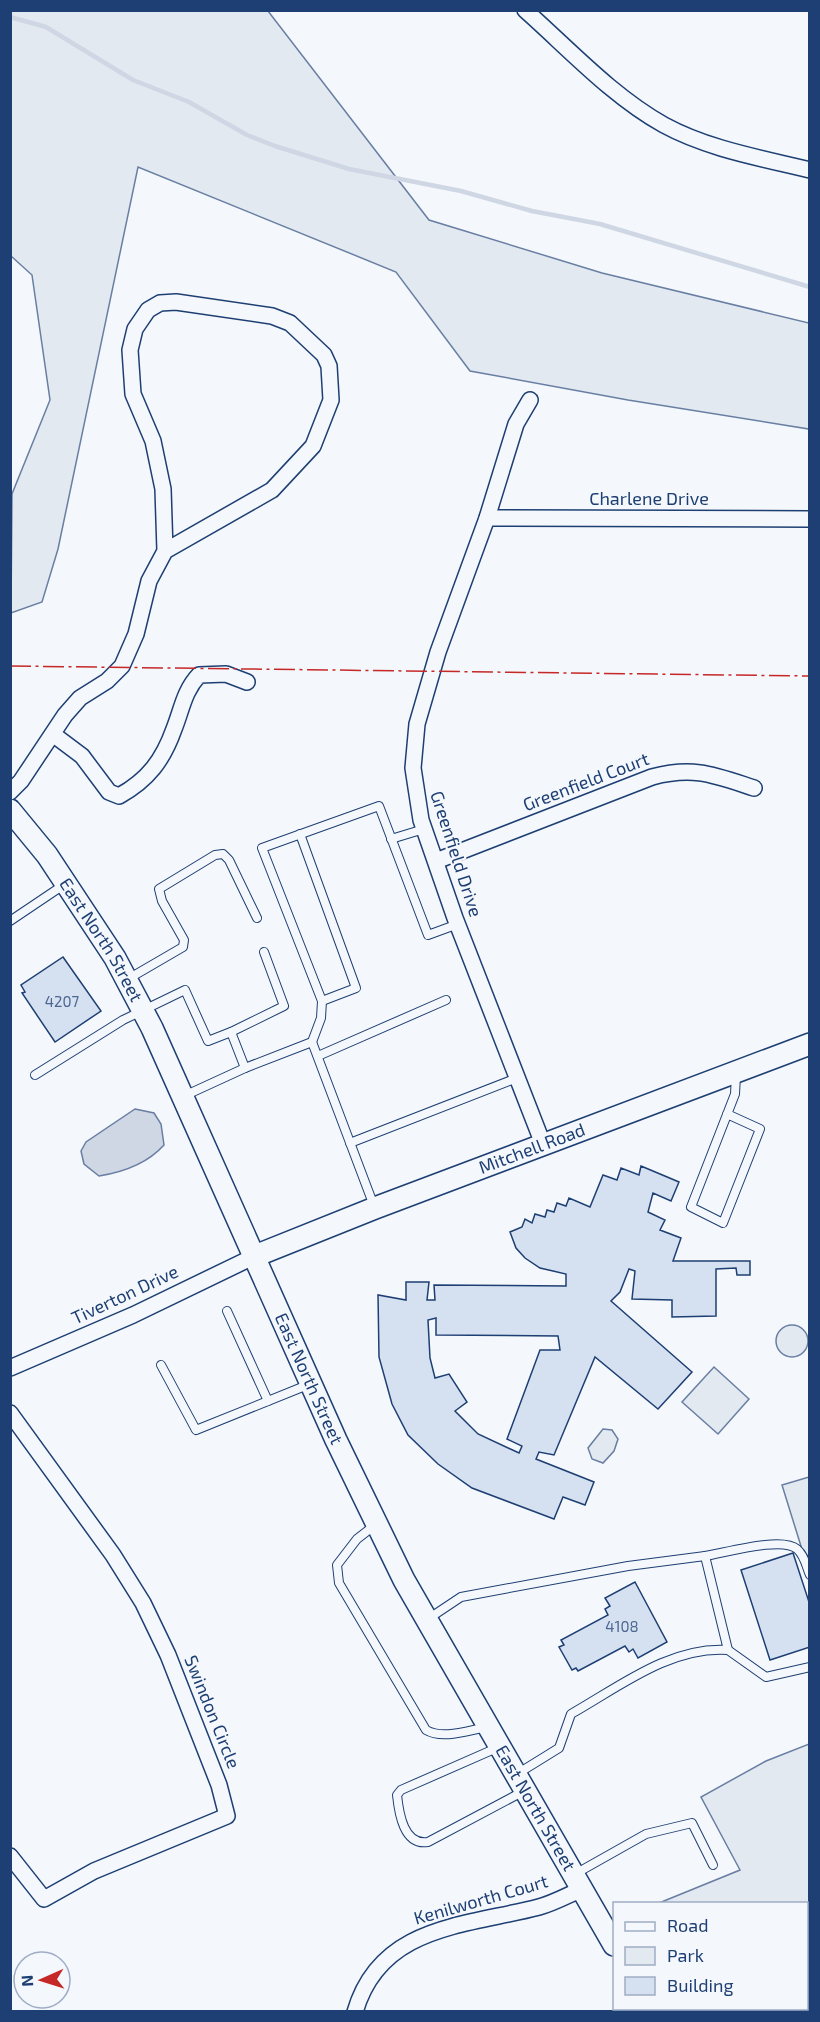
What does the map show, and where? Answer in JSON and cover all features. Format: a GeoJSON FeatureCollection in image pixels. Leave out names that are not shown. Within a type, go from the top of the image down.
{"type":"FeatureCollection","features":[{"type":"Feature","properties":{"kind":"main road","name":"East North Street"},"geometry":{"type":"LineString","coordinates":[[10,810],[66,883],[127,979],[183,1096],[376,1524],[499,1747],[613,1942]]}},
{"type":"Feature","properties":{"kind":"main road","name":"Mitchell Road"},"geometry":{"type":"LineString","coordinates":[[255,1256],[375,1208],[736,1074],[810,1044]]}},
{"type":"Feature","properties":{"kind":"street"},"geometry":{"type":"LineString","coordinates":[[525,10],[609,85],[665,125],[733,150],[810,170]]}},
{"type":"Feature","properties":{"kind":"street"},"geometry":{"type":"LineString","coordinates":[[10,792],[21,781],[54,735],[65,715],[80,698],[107,681],[122,666],[136,634],[149,581],[165,551],[163,489],[153,441],[133,394],[130,350],[135,329],[148,310],[160,303],[176,302],[272,316],[290,323],[324,355],[329,366],[331,400],[313,446],[272,490],[165,551]]}},
{"type":"Feature","properties":{"kind":"street","name":"Greenfield Drive"},"geometry":{"type":"LineString","coordinates":[[530,399],[516,424],[488,518],[438,652],[417,724],[413,768],[415,796],[424,829],[543,1144]]}},
{"type":"Feature","properties":{"kind":"street","name":"Charlene Drive"},"geometry":{"type":"LineString","coordinates":[[488,518],[810,519]]}},
{"type":"Feature","properties":{"kind":"street"},"geometry":{"type":"LineString","coordinates":[[54,735],[82,756],[109,792],[119,796],[142,782],[156,768],[174,730],[187,687],[199,675],[226,674],[247,682]]}},
{"type":"Feature","properties":{"kind":"street","name":"Greenfield Court"},"geometry":{"type":"LineString","coordinates":[[436,861],[652,777],[676,771],[705,772],[754,788]]}},
{"type":"Feature","properties":{"kind":"street","name":"Tiverton Drive"},"geometry":{"type":"LineString","coordinates":[[10,1368],[133,1315],[255,1256]]}},
{"type":"Feature","properties":{"kind":"street","name":"Swindon Circle"},"geometry":{"type":"LineString","coordinates":[[10,1413],[113,1555],[143,1603],[168,1655],[219,1785],[227,1816],[94,1871],[44,1899],[10,1856]]}},
{"type":"Feature","properties":{"kind":"street","name":"Kenilworth Court"},"geometry":{"type":"LineString","coordinates":[[355,2012],[366,1982],[376,1968],[394,1951],[415,1939],[449,1927],[542,1906],[578,1882]]}},
{"type":"Feature","properties":{"kind":"lane"},"geometry":{"type":"LineString","coordinates":[[375,1208],[312,1042],[321,1018],[322,1001],[262,848],[379,806],[428,935],[458,924]]}},
{"type":"Feature","properties":{"kind":"lane"},"geometry":{"type":"LineString","coordinates":[[391,839],[424,829]]}},
{"type":"Feature","properties":{"kind":"lane"},"geometry":{"type":"LineString","coordinates":[[300,834],[356,988],[322,1001]]}},
{"type":"Feature","properties":{"kind":"lane"},"geometry":{"type":"LineString","coordinates":[[127,979],[183,947],[184,940],[162,901],[159,889],[215,855],[223,854],[229,860],[257,918]]}},
{"type":"Feature","properties":{"kind":"lane"},"geometry":{"type":"LineString","coordinates":[[10,921],[66,883]]}},
{"type":"Feature","properties":{"kind":"lane"},"geometry":{"type":"LineString","coordinates":[[35,1075],[142,1010],[185,990],[208,1041],[284,1006],[264,952]]}},
{"type":"Feature","properties":{"kind":"lane"},"geometry":{"type":"LineString","coordinates":[[318,1056],[446,1000]]}},
{"type":"Feature","properties":{"kind":"lane"},"geometry":{"type":"LineString","coordinates":[[231,1032],[244,1068]]}},
{"type":"Feature","properties":{"kind":"lane"},"geometry":{"type":"LineString","coordinates":[[183,1096],[244,1068],[312,1042]]}},
{"type":"Feature","properties":{"kind":"lane"},"geometry":{"type":"LineString","coordinates":[[727,1114],[760,1129],[723,1223],[691,1207],[727,1114],[735,1094],[736,1074]]}},
{"type":"Feature","properties":{"kind":"lane"},"geometry":{"type":"LineString","coordinates":[[351,1143],[517,1078]]}},
{"type":"Feature","properties":{"kind":"lane"},"geometry":{"type":"LineString","coordinates":[[227,1311],[268,1401]]}},
{"type":"Feature","properties":{"kind":"lane"},"geometry":{"type":"LineString","coordinates":[[161,1365],[196,1430],[312,1383]]}},
{"type":"Feature","properties":{"kind":"lane"},"geometry":{"type":"LineString","coordinates":[[376,1524],[357,1539],[337,1565],[336,1573],[343,1591],[426,1730],[431,1733],[448,1734],[488,1727]]}},
{"type":"Feature","properties":{"kind":"lane"},"geometry":{"type":"LineString","coordinates":[[427,1620],[461,1597],[628,1566],[781,1543],[797,1549],[810,1575]]}},
{"type":"Feature","properties":{"kind":"lane"},"geometry":{"type":"LineString","coordinates":[[705,1556],[728,1650]]}},
{"type":"Feature","properties":{"kind":"lane"},"geometry":{"type":"LineString","coordinates":[[499,1747],[401,1790],[397,1795],[399,1813],[411,1839],[419,1844],[428,1842],[521,1782],[559,1748],[571,1714],[671,1658],[707,1648],[728,1650],[766,1677],[810,1667]]}},
{"type":"Feature","properties":{"kind":"lane"},"geometry":{"type":"LineString","coordinates":[[578,1882],[646,1834],[692,1823],[713,1865]]}},
{"type":"Feature","properties":{"kind":"green space"},"geometry":{"type":"Polygon","coordinates":[[[11,10],[268,11],[429,220],[602,273],[809,323],[809,429],[628,400],[470,371],[396,272],[138,167],[58,549],[42,602],[11,613],[12,494],[50,400],[32,275],[11,256],[11,10]]]}},
{"type":"Feature","properties":{"kind":"green space"},"geometry":{"type":"Polygon","coordinates":[[[792,1325],[803,1330],[808,1341],[803,1352],[792,1357],[781,1352],[776,1341],[781,1330],[792,1325]]]}},
{"type":"Feature","properties":{"kind":"green space"},"geometry":{"type":"Polygon","coordinates":[[[714,1367],[749,1399],[718,1434],[682,1402],[714,1367]]]}},
{"type":"Feature","properties":{"kind":"green space"},"geometry":{"type":"Polygon","coordinates":[[[603,1429],[612,1430],[618,1439],[614,1451],[603,1463],[592,1459],[588,1448],[603,1429]]]}},
{"type":"Feature","properties":{"kind":"green space"},"geometry":{"type":"Polygon","coordinates":[[[809,1477],[809,1572],[782,1485],[809,1477]]]}},
{"type":"Feature","properties":{"kind":"green space"},"geometry":{"type":"Polygon","coordinates":[[[809,1744],[809,1915],[808,1902],[661,1902],[740,1870],[701,1797],[766,1761],[809,1744]]]}},
{"type":"Feature","properties":{"kind":"shaded area"},"geometry":{"type":"Polygon","coordinates":[[[135,1109],[154,1113],[161,1124],[164,1145],[150,1157],[134,1166],[99,1176],[84,1164],[81,1151],[86,1142],[135,1109]]]}},
{"type":"Feature","properties":{"kind":"building"},"geometry":{"type":"Polygon","coordinates":[[[63,957],[101,1011],[55,1042],[22,993],[25,992],[21,985],[63,957]]]}},
{"type":"Feature","properties":{"kind":"building"},"geometry":{"type":"Polygon","coordinates":[[[641,1166],[679,1182],[671,1201],[653,1193],[648,1212],[665,1220],[660,1230],[681,1238],[673,1261],[750,1261],[750,1275],[737,1275],[736,1268],[716,1269],[716,1316],[672,1317],[672,1300],[632,1299],[635,1271],[629,1269],[620,1292],[611,1301],[692,1372],[658,1409],[595,1357],[554,1455],[539,1452],[536,1459],[594,1482],[585,1505],[563,1497],[554,1519],[472,1488],[438,1464],[408,1435],[392,1404],[379,1357],[378,1295],[406,1300],[406,1282],[429,1282],[427,1300],[435,1300],[434,1285],[566,1286],[566,1274],[540,1268],[525,1258],[516,1248],[510,1232],[522,1227],[525,1219],[532,1223],[535,1214],[545,1217],[547,1210],[554,1212],[557,1203],[566,1206],[569,1198],[590,1207],[603,1175],[617,1180],[621,1168],[639,1175],[641,1166]],[[436,1318],[428,1320],[430,1358],[435,1378],[449,1374],[467,1402],[455,1411],[478,1434],[519,1453],[522,1446],[507,1439],[540,1350],[560,1350],[558,1336],[436,1335],[436,1318]]]}},
{"type":"Feature","properties":{"kind":"building"},"geometry":{"type":"Polygon","coordinates":[[[793,1553],[810,1605],[810,1647],[770,1660],[741,1570],[793,1553]]]}},
{"type":"Feature","properties":{"kind":"building"},"geometry":{"type":"Polygon","coordinates":[[[635,1582],[667,1642],[638,1658],[633,1649],[629,1652],[625,1646],[578,1671],[576,1668],[572,1670],[559,1647],[564,1645],[561,1640],[608,1615],[605,1609],[610,1606],[605,1598],[635,1582]]]}},
{"type":"Feature","properties":{"kind":"waterway"},"geometry":{"type":"LineString","coordinates":[[10,17],[46,27],[133,80],[189,102],[247,135],[275,146],[349,169],[461,191],[532,211],[600,224],[810,287]]}},
{"type":"Feature","properties":{"kind":"power"},"geometry":{"type":"LineString","coordinates":[[10,666],[810,676]]}}]}
